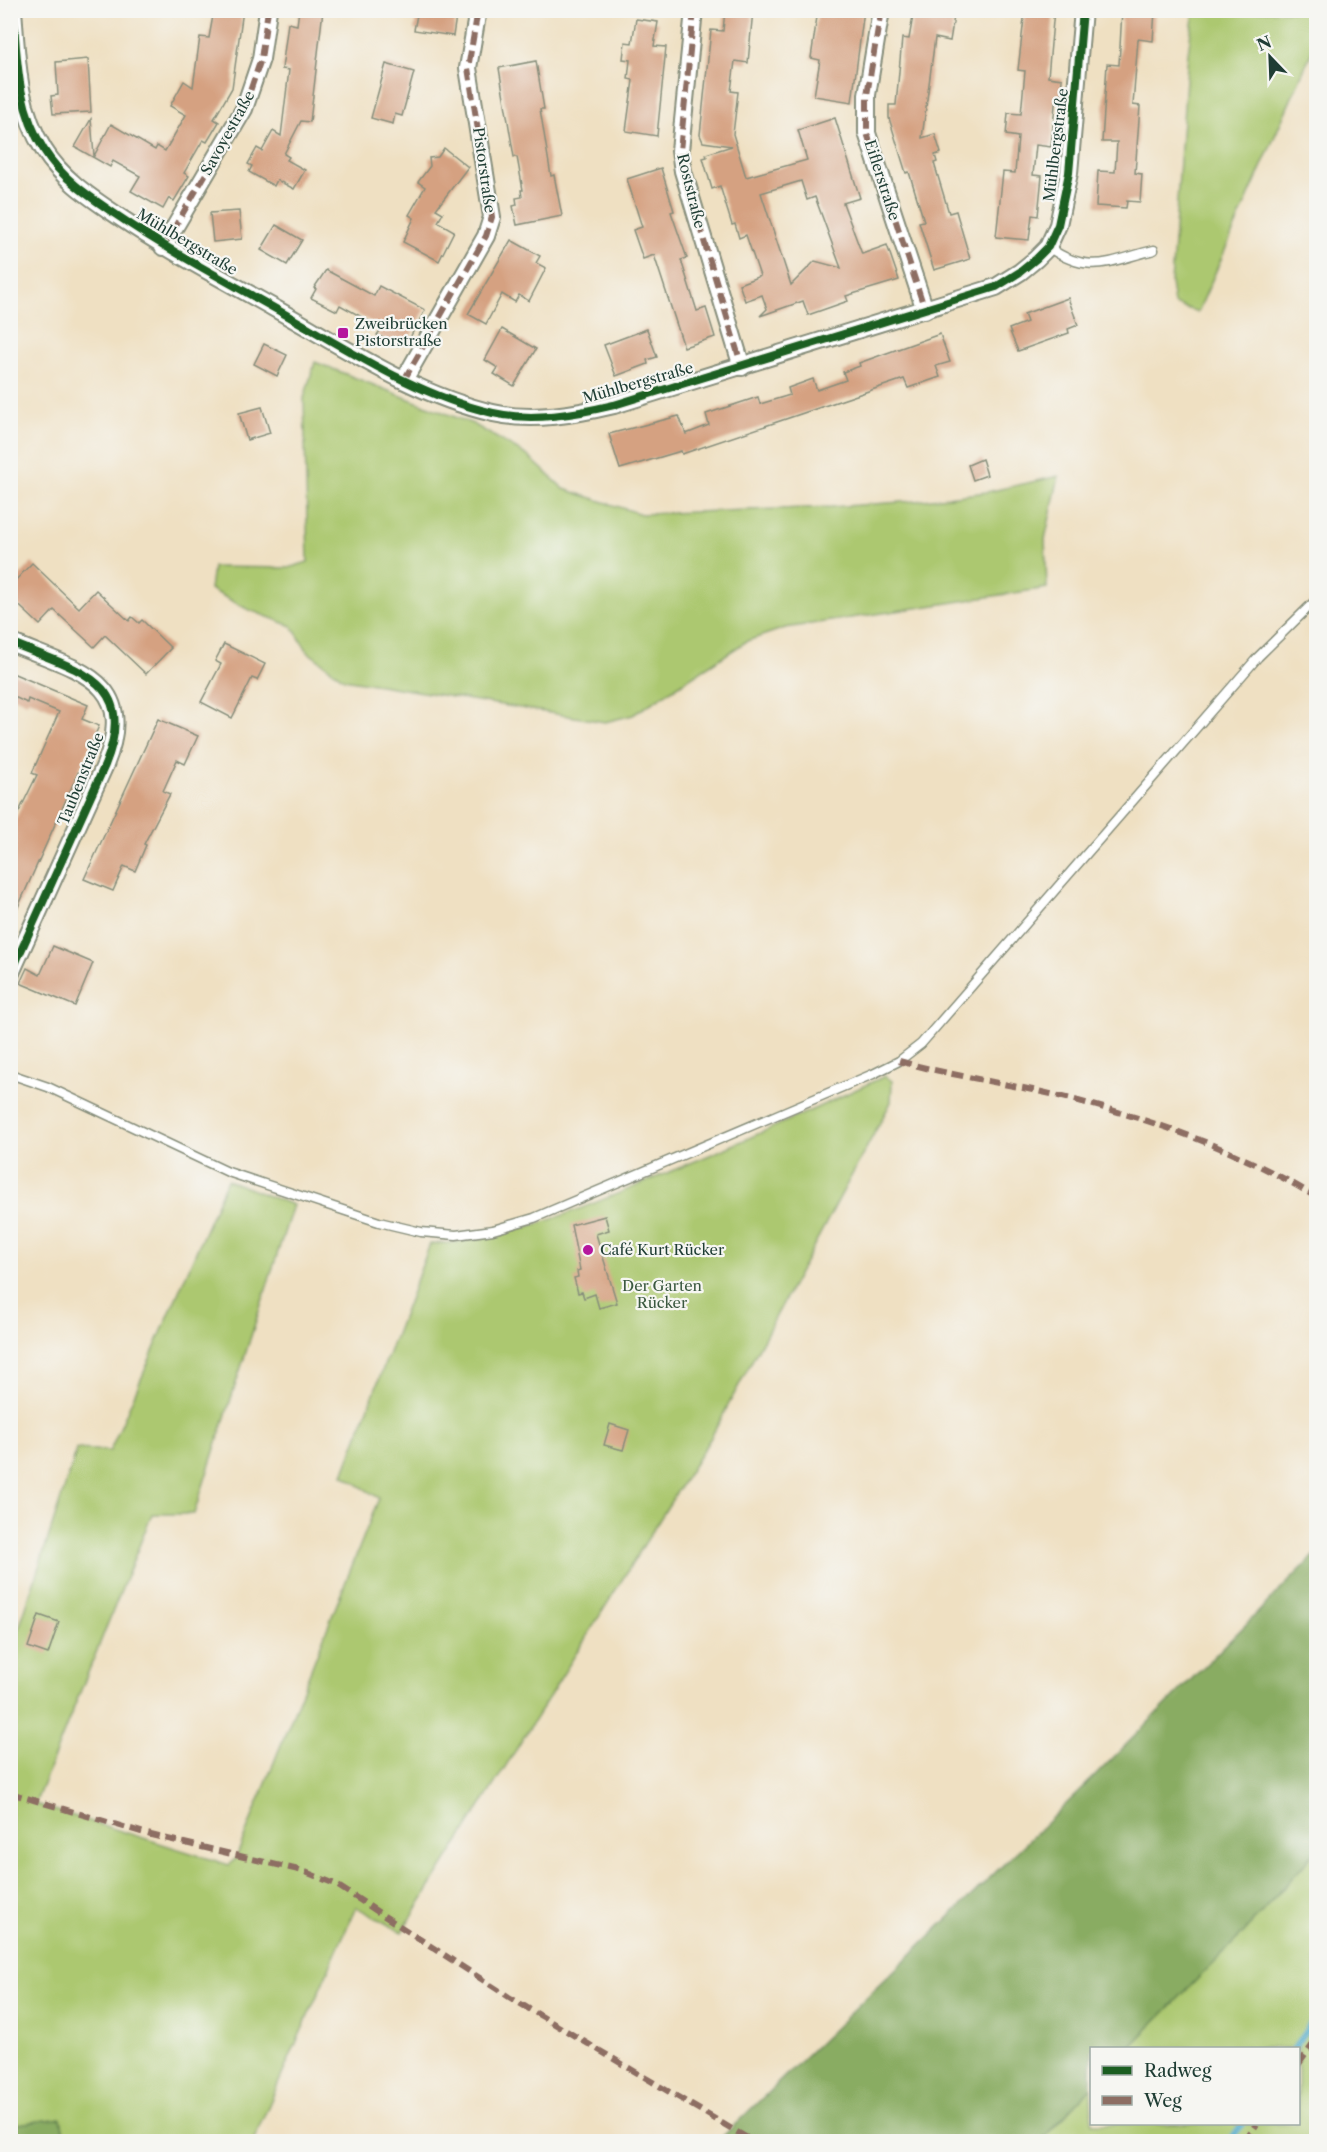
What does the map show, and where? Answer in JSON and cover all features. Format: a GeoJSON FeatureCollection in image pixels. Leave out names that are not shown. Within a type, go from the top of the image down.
{"type":"FeatureCollection","features":[{"type":"Feature","properties":{"kind":"street","name":"Mühlbergstraße"},"geometry":{"type":"LineString","coordinates":[[13,10],[19,82],[25,108],[44,150],[59,170],[83,192],[163,247],[404,380],[465,406],[497,414],[540,416],[574,414],[614,405],[742,367],[996,287],[1020,272],[1048,247],[1058,225],[1066,194],[1083,10]]}},
{"type":"Feature","properties":{"kind":"street","name":"Savoyestraße"},"geometry":{"type":"LineString","coordinates":[[163,247],[244,110],[261,59],[268,10]]}},
{"type":"Feature","properties":{"kind":"street","name":"Pistorstraße"},"geometry":{"type":"LineString","coordinates":[[404,380],[486,236],[492,217],[468,68],[478,10]]}},
{"type":"Feature","properties":{"kind":"street","name":"Roststraße"},"geometry":{"type":"LineString","coordinates":[[694,10],[680,151],[683,171],[742,367]]}},
{"type":"Feature","properties":{"kind":"street","name":"Eiflerstraße"},"geometry":{"type":"LineString","coordinates":[[881,10],[867,95],[867,133],[925,310]]}},
{"type":"Feature","properties":{"kind":"street","name":"Taubenstraße"},"geometry":{"type":"LineString","coordinates":[[10,642],[82,673],[96,682],[110,699],[117,718],[111,749],[10,975]]}},
{"type":"Feature","properties":{"kind":"lane"},"geometry":{"type":"LineString","coordinates":[[1048,247],[1073,262],[1085,264],[1154,250]]}},
{"type":"Feature","properties":{"kind":"lane"},"geometry":{"type":"LineString","coordinates":[[10,1074],[48,1087],[228,1172],[379,1222],[421,1232],[456,1236],[494,1230],[534,1218],[873,1074],[899,1061],[921,1044],[1258,657],[1317,600]]}},
{"type":"Feature","properties":{"kind":"green space"},"geometry":{"type":"Polygon","coordinates":[[[1194,11],[1316,11],[1316,42],[1198,312],[1174,304],[1171,283],[1188,53],[1194,11]]]}},
{"type":"Feature","properties":{"kind":"green space"},"geometry":{"type":"Polygon","coordinates":[[[315,362],[473,424],[528,456],[564,489],[641,514],[831,507],[916,501],[987,492],[1059,476],[1045,539],[1047,588],[785,628],[747,641],[633,715],[605,722],[344,679],[308,652],[292,626],[247,609],[210,589],[213,567],[288,568],[308,562],[304,398],[315,362]]]}},
{"type":"Feature","properties":{"kind":"green space","name":"Der Garten Rücker"},"geometry":{"type":"Polygon","coordinates":[[[885,1076],[892,1081],[891,1102],[710,1439],[402,1932],[356,1907],[253,2141],[65,2141],[61,2118],[11,2125],[11,1653],[77,1449],[110,1451],[227,1180],[293,1205],[194,1514],[152,1514],[35,1804],[229,1865],[236,1858],[379,1498],[343,1475],[430,1244],[487,1237],[541,1223],[738,1143],[885,1076]]]}},
{"type":"Feature","properties":{"kind":"green space"},"geometry":{"type":"Polygon","coordinates":[[[1316,1554],[1316,1851],[1244,1932],[1130,2047],[1090,2047],[1090,2089],[1041,2141],[726,2142],[721,2138],[1094,1777],[1316,1554]]]}},
{"type":"Feature","properties":{"kind":"green space"},"geometry":{"type":"Polygon","coordinates":[[[1316,1851],[1316,2141],[1041,2142],[1090,2089],[1090,2125],[1300,2125],[1300,2047],[1130,2047],[1244,1932],[1316,1851]]]}},
{"type":"Feature","properties":{"kind":"green space"},"geometry":{"type":"Polygon","coordinates":[[[61,2118],[65,2141],[11,2141],[11,2125],[61,2118]]]}},
{"type":"Feature","properties":{"kind":"building"},"geometry":{"type":"Polygon","coordinates":[[[214,10],[243,10],[232,88],[214,119],[219,122],[207,142],[203,140],[184,173],[189,176],[174,201],[169,198],[163,209],[131,191],[140,176],[113,161],[110,167],[75,147],[91,119],[94,156],[111,124],[155,150],[157,146],[165,151],[186,115],[170,106],[184,81],[193,87],[200,37],[209,38],[214,10]]]}},
{"type":"Feature","properties":{"kind":"building"},"geometry":{"type":"Polygon","coordinates":[[[299,10],[323,10],[310,122],[301,121],[284,154],[289,157],[287,160],[305,170],[294,189],[277,180],[274,186],[249,172],[252,166],[248,164],[257,148],[262,151],[273,131],[281,136],[289,70],[282,69],[288,23],[297,25],[299,10]]]}},
{"type":"Feature","properties":{"kind":"building"},"geometry":{"type":"Polygon","coordinates":[[[418,10],[457,10],[453,36],[414,30],[418,10]]]}},
{"type":"Feature","properties":{"kind":"building"},"geometry":{"type":"Polygon","coordinates":[[[725,10],[753,10],[748,63],[735,61],[731,91],[738,92],[733,134],[746,177],[807,160],[798,130],[835,118],[860,198],[843,203],[862,254],[887,245],[899,280],[846,296],[848,301],[808,315],[803,301],[760,316],[767,309],[762,295],[745,301],[739,284],[760,276],[746,235],[739,238],[735,224],[732,225],[720,186],[712,189],[703,158],[707,157],[706,154],[732,146],[703,142],[700,135],[711,30],[723,31],[725,10]],[[801,181],[761,193],[791,285],[815,261],[841,268],[815,197],[807,200],[801,181]]]}},
{"type":"Feature","properties":{"kind":"building"},"geometry":{"type":"Polygon","coordinates":[[[818,10],[864,10],[852,102],[814,96],[820,60],[811,58],[818,10]]]}},
{"type":"Feature","properties":{"kind":"building"},"geometry":{"type":"Polygon","coordinates":[[[914,10],[955,10],[950,41],[935,38],[922,138],[935,134],[941,153],[935,155],[937,162],[934,163],[949,213],[956,211],[970,259],[934,270],[919,222],[924,221],[889,118],[889,105],[896,105],[902,38],[909,39],[914,10]]]}},
{"type":"Feature","properties":{"kind":"building"},"geometry":{"type":"Polygon","coordinates":[[[1025,10],[1054,10],[1048,77],[1062,79],[1061,96],[1056,95],[1051,147],[1036,145],[1033,175],[1042,176],[1038,216],[1032,215],[1029,240],[996,237],[1003,172],[1015,173],[1018,137],[1006,135],[1008,113],[1021,114],[1025,71],[1018,70],[1025,10]]]}},
{"type":"Feature","properties":{"kind":"building"},"geometry":{"type":"Polygon","coordinates":[[[1122,10],[1155,10],[1153,41],[1138,39],[1133,105],[1140,106],[1135,173],[1142,174],[1140,202],[1127,201],[1126,208],[1096,206],[1098,171],[1115,172],[1117,142],[1102,142],[1107,64],[1119,65],[1122,10]]]}},
{"type":"Feature","properties":{"kind":"building"},"geometry":{"type":"Polygon","coordinates":[[[636,19],[658,22],[654,46],[666,47],[657,136],[626,131],[633,80],[628,79],[630,60],[623,59],[625,42],[632,43],[636,19]]]}},
{"type":"Feature","properties":{"kind":"building"},"geometry":{"type":"Polygon","coordinates":[[[88,59],[91,112],[53,114],[51,96],[58,95],[56,62],[88,59]]]}},
{"type":"Feature","properties":{"kind":"building"},"geometry":{"type":"Polygon","coordinates":[[[536,61],[544,109],[540,109],[551,176],[554,175],[562,216],[517,225],[513,206],[517,205],[516,198],[522,197],[521,190],[523,190],[517,157],[514,157],[499,68],[536,61]]]}},
{"type":"Feature","properties":{"kind":"building"},"geometry":{"type":"Polygon","coordinates":[[[386,64],[414,72],[402,116],[395,114],[393,124],[371,118],[386,64]]]}},
{"type":"Feature","properties":{"kind":"building"},"geometry":{"type":"Polygon","coordinates":[[[444,148],[468,167],[436,209],[443,213],[438,222],[454,231],[439,261],[403,242],[414,218],[409,215],[425,187],[418,182],[430,166],[429,158],[438,157],[444,148]]]}},
{"type":"Feature","properties":{"kind":"building"},"geometry":{"type":"Polygon","coordinates":[[[661,168],[674,211],[671,212],[687,258],[681,260],[697,311],[706,308],[715,337],[684,347],[654,255],[643,259],[633,230],[642,227],[627,179],[661,168]]]}},
{"type":"Feature","properties":{"kind":"building"},"geometry":{"type":"Polygon","coordinates":[[[239,211],[242,239],[213,242],[210,213],[239,211]]]}},
{"type":"Feature","properties":{"kind":"building"},"geometry":{"type":"Polygon","coordinates":[[[276,225],[302,240],[287,265],[261,250],[276,225]]]}},
{"type":"Feature","properties":{"kind":"building"},"geometry":{"type":"Polygon","coordinates":[[[511,240],[540,256],[536,263],[546,268],[529,301],[519,295],[515,302],[502,294],[486,324],[468,314],[511,240]]]}},
{"type":"Feature","properties":{"kind":"building"},"geometry":{"type":"Polygon","coordinates":[[[326,270],[374,296],[379,286],[425,310],[408,341],[402,338],[398,346],[377,335],[382,328],[340,305],[337,311],[311,298],[316,289],[314,288],[326,270]]]}},
{"type":"Feature","properties":{"kind":"building"},"geometry":{"type":"Polygon","coordinates":[[[1068,298],[1078,325],[1068,329],[1069,333],[1018,351],[1009,329],[1027,322],[1024,314],[1068,298]]]}},
{"type":"Feature","properties":{"kind":"building"},"geometry":{"type":"Polygon","coordinates":[[[502,329],[536,349],[514,386],[494,374],[498,368],[485,360],[502,329]]]}},
{"type":"Feature","properties":{"kind":"building"},"geometry":{"type":"Polygon","coordinates":[[[647,329],[657,357],[647,360],[648,364],[616,376],[604,345],[647,329]]]}},
{"type":"Feature","properties":{"kind":"building"},"geometry":{"type":"Polygon","coordinates":[[[940,334],[950,362],[936,366],[940,377],[908,388],[904,379],[682,454],[681,451],[620,469],[609,434],[679,416],[686,434],[709,425],[706,414],[758,397],[760,404],[790,395],[788,388],[813,379],[817,390],[846,380],[843,372],[860,366],[859,363],[940,334]]]}},
{"type":"Feature","properties":{"kind":"building"},"geometry":{"type":"Polygon","coordinates":[[[264,344],[287,355],[277,376],[254,364],[264,344]]]}},
{"type":"Feature","properties":{"kind":"building"},"geometry":{"type":"Polygon","coordinates":[[[262,407],[270,433],[247,440],[239,413],[262,407]]]}},
{"type":"Feature","properties":{"kind":"building"},"geometry":{"type":"Polygon","coordinates":[[[982,459],[987,475],[973,480],[968,465],[982,459]]]}},
{"type":"Feature","properties":{"kind":"building"},"geometry":{"type":"Polygon","coordinates":[[[32,563],[79,608],[96,590],[129,621],[132,617],[139,623],[142,620],[171,648],[146,674],[105,635],[94,647],[54,610],[40,625],[10,597],[10,586],[32,563]]]}},
{"type":"Feature","properties":{"kind":"building"},"geometry":{"type":"Polygon","coordinates":[[[224,644],[265,664],[257,680],[252,678],[232,718],[201,702],[221,664],[215,661],[224,644]]]}},
{"type":"Feature","properties":{"kind":"building"},"geometry":{"type":"Polygon","coordinates":[[[10,672],[88,705],[82,719],[99,726],[10,925],[10,830],[37,775],[32,773],[59,712],[28,699],[27,703],[10,695],[10,672]]]}},
{"type":"Feature","properties":{"kind":"building"},"geometry":{"type":"Polygon","coordinates":[[[158,719],[198,736],[185,764],[177,760],[163,791],[170,794],[144,844],[146,845],[135,871],[124,866],[113,891],[84,879],[158,719]]]}},
{"type":"Feature","properties":{"kind":"building"},"geometry":{"type":"Polygon","coordinates":[[[53,946],[93,963],[75,1006],[20,983],[27,968],[40,975],[53,946]]]}},
{"type":"Feature","properties":{"kind":"building"},"geometry":{"type":"Polygon","coordinates":[[[605,1216],[609,1230],[596,1234],[617,1303],[599,1308],[595,1294],[584,1298],[582,1292],[578,1293],[574,1278],[578,1277],[577,1271],[580,1270],[571,1225],[605,1216]]]}},
{"type":"Feature","properties":{"kind":"building"},"geometry":{"type":"Polygon","coordinates":[[[610,1424],[629,1430],[623,1450],[604,1445],[610,1424]]]}},
{"type":"Feature","properties":{"kind":"building"},"geometry":{"type":"Polygon","coordinates":[[[39,1615],[59,1622],[48,1654],[28,1647],[39,1615]]]}},
{"type":"Feature","properties":{"kind":"waterway"},"geometry":{"type":"LineString","coordinates":[[1295,2047],[1316,2016]]}},
{"type":"Feature","properties":{"kind":"waterway"},"geometry":{"type":"LineString","coordinates":[[1229,2142],[1241,2125]]}},
{"type":"Feature","properties":{"kind":"marked path"},"geometry":{"type":"LineString","coordinates":[[163,247],[244,109],[261,59],[268,10]]}},
{"type":"Feature","properties":{"kind":"marked path"},"geometry":{"type":"LineString","coordinates":[[404,380],[486,236],[492,217],[468,68],[478,10]]}},
{"type":"Feature","properties":{"kind":"marked path"},"geometry":{"type":"LineString","coordinates":[[694,10],[680,151],[683,171],[742,367]]}},
{"type":"Feature","properties":{"kind":"marked path"},"geometry":{"type":"LineString","coordinates":[[881,10],[867,95],[867,133],[925,310]]}},
{"type":"Feature","properties":{"kind":"marked path"},"geometry":{"type":"LineString","coordinates":[[899,1061],[1059,1096],[1126,1114],[1224,1150],[1316,1197]]}},
{"type":"Feature","properties":{"kind":"marked path"},"geometry":{"type":"LineString","coordinates":[[10,1793],[151,1835],[303,1871],[335,1884],[509,1997],[754,2142]]}},
{"type":"Feature","properties":{"kind":"marked path"},"geometry":{"type":"LineString","coordinates":[[1300,2062],[1316,2040]]}},
{"type":"Feature","properties":{"kind":"marked path"},"geometry":{"type":"LineString","coordinates":[[1244,2142],[1256,2125]]}},
{"type":"Feature","properties":{"kind":"cycle path"},"geometry":{"type":"LineString","coordinates":[[13,10],[17,65],[28,117],[44,150],[59,170],[77,187],[175,252],[407,382],[464,405],[493,413],[523,417],[570,414],[614,405],[996,287],[1020,272],[1048,247],[1058,225],[1069,173],[1083,10]]}},
{"type":"Feature","properties":{"kind":"cycle path"},"geometry":{"type":"LineString","coordinates":[[10,642],[57,661],[95,682],[107,696],[114,713],[114,736],[105,765],[10,975]]}},
{"type":"Feature","properties":{"kind":"place","name":"Zweibrücken Pistorstraße"},"geometry":{"type":"Point","coordinates":[343,333]}},
{"type":"Feature","properties":{"kind":"place","name":"Café Kurt Rücker"},"geometry":{"type":"Point","coordinates":[588,1250]}}]}
